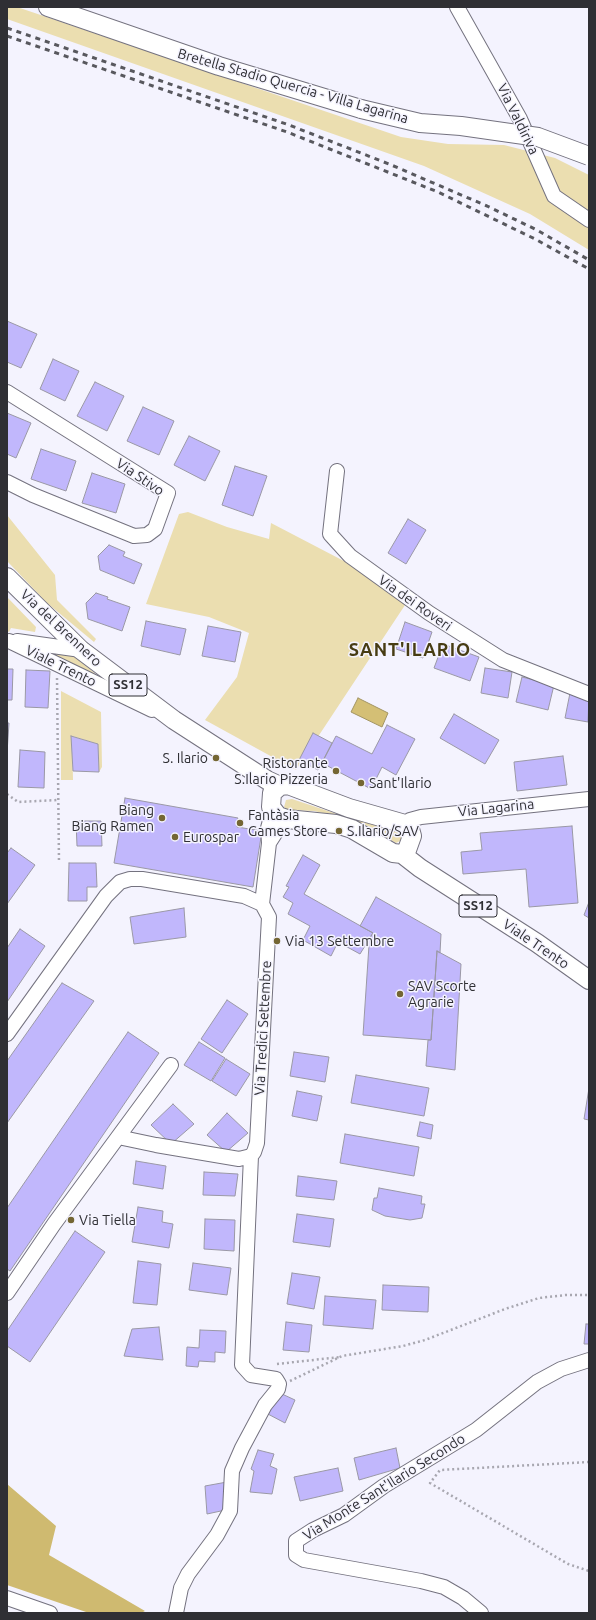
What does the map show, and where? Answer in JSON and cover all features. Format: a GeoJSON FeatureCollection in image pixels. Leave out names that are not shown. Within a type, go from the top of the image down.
{"type":"FeatureCollection","features":[{"type":"Feature","properties":{"kind":"main road","name":"Bretella Stadio Quercia - Villa Lagarina"},"geometry":{"type":"LineString","coordinates":[[48,7],[219,66],[361,109],[420,123],[461,126],[538,137],[589,156]]}},
{"type":"Feature","properties":{"kind":"main road","name":"Via del Brennero"},"geometry":{"type":"LineString","coordinates":[[7,577],[81,650],[174,720]]}},
{"type":"Feature","properties":{"kind":"main road","name":"Viale Trento"},"geometry":{"type":"LineString","coordinates":[[174,720],[267,780],[280,786],[294,786],[349,808],[404,824]]}},
{"type":"Feature","properties":{"kind":"main road"},"geometry":{"type":"LineString","coordinates":[[273,810],[270,800],[272,793],[280,786]]}},
{"type":"Feature","properties":{"kind":"main road","name":"Viale Trento"},"geometry":{"type":"LineString","coordinates":[[273,810],[278,816],[291,820],[340,825],[352,829],[393,853],[402,854],[420,868],[537,943],[589,980]]}},
{"type":"Feature","properties":{"kind":"main road"},"geometry":{"type":"LineString","coordinates":[[402,854],[407,850],[412,836],[410,829],[404,824]]}},
{"type":"Feature","properties":{"kind":"street","name":"Via Valdiriva"},"geometry":{"type":"LineString","coordinates":[[457,7],[520,119],[554,196],[589,220]]}},
{"type":"Feature","properties":{"kind":"street","name":"Via Stivo"},"geometry":{"type":"LineString","coordinates":[[7,392],[168,493],[155,529],[147,535],[134,536],[33,495],[7,482]]}},
{"type":"Feature","properties":{"kind":"street","name":"Via dei Roveri"},"geometry":{"type":"LineString","coordinates":[[337,471],[330,534],[350,556],[428,613],[503,660],[589,694]]}},
{"type":"Feature","properties":{"kind":"street","name":"Viale Trento"},"geometry":{"type":"LineString","coordinates":[[8,640],[40,643],[81,650]]}},
{"type":"Feature","properties":{"kind":"street","name":"Viale Trento"},"geometry":{"type":"LineString","coordinates":[[8,640],[174,720]]}},
{"type":"Feature","properties":{"kind":"street","name":"Via Lagarina"},"geometry":{"type":"LineString","coordinates":[[404,824],[421,816],[589,799]]}},
{"type":"Feature","properties":{"kind":"street","name":"Via Tredici Settembre"},"geometry":{"type":"LineString","coordinates":[[251,1156],[257,1142],[269,918],[262,904],[269,843],[268,828],[273,810]]}},
{"type":"Feature","properties":{"kind":"street"},"geometry":{"type":"LineString","coordinates":[[269,843],[278,829],[291,820]]}},
{"type":"Feature","properties":{"kind":"street"},"geometry":{"type":"LineString","coordinates":[[7,1034],[106,896],[120,882],[130,878],[142,879],[244,896],[262,904]]}},
{"type":"Feature","properties":{"kind":"street"},"geometry":{"type":"LineString","coordinates":[[7,1293],[171,1065]]}},
{"type":"Feature","properties":{"kind":"street"},"geometry":{"type":"LineString","coordinates":[[118,1137],[239,1159],[251,1156],[242,1365],[251,1375],[276,1379],[279,1384],[278,1389],[265,1405],[232,1471],[230,1511],[217,1535],[188,1574],[181,1588],[176,1613]]}},
{"type":"Feature","properties":{"kind":"street","name":"Via Monte Sant'Ilario Secondo"},"geometry":{"type":"LineString","coordinates":[[481,1613],[463,1598],[444,1587],[421,1581],[304,1560],[296,1555],[296,1541],[313,1530],[344,1514],[384,1486],[476,1430],[537,1382],[560,1369],[589,1360]]}},
{"type":"Feature","properties":{"kind":"street"},"geometry":{"type":"LineString","coordinates":[[7,1598],[50,1613]]}},
{"type":"Feature","properties":{"kind":"path"},"geometry":{"type":"LineString","coordinates":[[56,663],[59,863]]}},
{"type":"Feature","properties":{"kind":"path"},"geometry":{"type":"LineString","coordinates":[[7,794],[18,802],[58,800]]}},
{"type":"Feature","properties":{"kind":"path"},"geometry":{"type":"LineString","coordinates":[[276,1364],[342,1356],[403,1346],[425,1340],[505,1309],[539,1298],[566,1295],[589,1295]]}},
{"type":"Feature","properties":{"kind":"path"},"geometry":{"type":"LineString","coordinates":[[276,1379],[286,1382],[297,1379],[342,1356]]}},
{"type":"Feature","properties":{"kind":"path"},"geometry":{"type":"LineString","coordinates":[[589,1462],[440,1470],[430,1484],[568,1564],[589,1571]]}},
{"type":"Feature","properties":{"kind":"shaded area"},"geometry":{"type":"Polygon","coordinates":[[[7,7],[17,7],[401,137],[448,144],[504,145],[555,158],[589,175],[589,250],[530,214],[424,166],[7,19],[7,7]]]}},
{"type":"Feature","properties":{"kind":"shaded area"},"geometry":{"type":"Polygon","coordinates":[[[188,512],[227,527],[269,539],[271,523],[411,596],[296,770],[205,720],[237,677],[249,633],[209,617],[146,604],[179,514],[188,512]]]}},
{"type":"Feature","properties":{"kind":"shaded area"},"geometry":{"type":"Polygon","coordinates":[[[7,515],[55,575],[57,600],[96,639],[94,642],[47,603],[7,561],[7,515]]]}},
{"type":"Feature","properties":{"kind":"shaded area"},"geometry":{"type":"Polygon","coordinates":[[[7,597],[36,627],[35,632],[11,628],[9,632],[7,631],[7,597]]]}},
{"type":"Feature","properties":{"kind":"shaded area"},"geometry":{"type":"Polygon","coordinates":[[[35,646],[74,656],[109,685],[35,646]]]}},
{"type":"Feature","properties":{"kind":"shaded area"},"geometry":{"type":"Polygon","coordinates":[[[61,691],[101,712],[102,767],[99,772],[98,744],[72,736],[73,780],[61,780],[61,691]]]}},
{"type":"Feature","properties":{"kind":"shaded area"},"geometry":{"type":"Polygon","coordinates":[[[358,698],[388,713],[382,727],[351,712],[358,698]]]}},
{"type":"Feature","properties":{"kind":"shaded area"},"geometry":{"type":"Polygon","coordinates":[[[292,799],[349,818],[400,831],[403,836],[400,841],[396,843],[368,826],[345,818],[314,811],[288,810],[284,807],[286,800],[292,799]]]}},
{"type":"Feature","properties":{"kind":"shaded area"},"geometry":{"type":"Polygon","coordinates":[[[7,1484],[56,1526],[49,1555],[145,1611],[141,1613],[89,1613],[7,1585],[7,1484]]]}},
{"type":"Feature","properties":{"kind":"building"},"geometry":{"type":"Polygon","coordinates":[[[7,321],[37,334],[21,368],[7,362],[7,321]]]}},
{"type":"Feature","properties":{"kind":"building"},"geometry":{"type":"Polygon","coordinates":[[[53,359],[79,371],[65,401],[40,389],[53,359]]]}},
{"type":"Feature","properties":{"kind":"building"},"geometry":{"type":"Polygon","coordinates":[[[95,382],[124,396],[107,431],[77,416],[95,382]]]}},
{"type":"Feature","properties":{"kind":"building"},"geometry":{"type":"Polygon","coordinates":[[[143,407],[174,421],[159,455],[127,441],[143,407]]]}},
{"type":"Feature","properties":{"kind":"building"},"geometry":{"type":"Polygon","coordinates":[[[7,413],[31,423],[16,458],[7,454],[7,413]]]}},
{"type":"Feature","properties":{"kind":"building"},"geometry":{"type":"Polygon","coordinates":[[[189,436],[220,451],[205,481],[174,465],[189,436]]]}},
{"type":"Feature","properties":{"kind":"building"},"geometry":{"type":"Polygon","coordinates":[[[41,449],[76,461],[66,491],[31,479],[41,449]]]}},
{"type":"Feature","properties":{"kind":"building"},"geometry":{"type":"Polygon","coordinates":[[[235,466],[267,476],[253,516],[222,505],[235,466]]]}},
{"type":"Feature","properties":{"kind":"building"},"geometry":{"type":"Polygon","coordinates":[[[92,473],[125,484],[116,513],[82,503],[92,473]]]}},
{"type":"Feature","properties":{"kind":"building"},"geometry":{"type":"Polygon","coordinates":[[[408,519],[426,530],[406,564],[388,553],[408,519]]]}},
{"type":"Feature","properties":{"kind":"building"},"geometry":{"type":"Polygon","coordinates":[[[109,545],[125,552],[123,556],[142,564],[134,584],[100,570],[98,556],[109,545]]]}},
{"type":"Feature","properties":{"kind":"building"},"geometry":{"type":"Polygon","coordinates":[[[96,593],[108,597],[107,599],[130,607],[122,631],[88,619],[86,603],[96,593]]]}},
{"type":"Feature","properties":{"kind":"building"},"geometry":{"type":"Polygon","coordinates":[[[146,621],[186,629],[180,655],[141,646],[146,621]]]}},
{"type":"Feature","properties":{"kind":"building"},"geometry":{"type":"Polygon","coordinates":[[[405,622],[432,632],[423,658],[396,649],[405,622]]]}},
{"type":"Feature","properties":{"kind":"building"},"geometry":{"type":"Polygon","coordinates":[[[208,626],[241,632],[235,662],[202,656],[208,626]]]}},
{"type":"Feature","properties":{"kind":"building"},"geometry":{"type":"Polygon","coordinates":[[[443,644],[479,657],[470,681],[434,668],[443,644]]]}},
{"type":"Feature","properties":{"kind":"building"},"geometry":{"type":"Polygon","coordinates":[[[485,668],[512,672],[508,698],[481,693],[485,668]]]}},
{"type":"Feature","properties":{"kind":"building"},"geometry":{"type":"Polygon","coordinates":[[[7,669],[13,669],[12,700],[7,700],[7,669]]]}},
{"type":"Feature","properties":{"kind":"building"},"geometry":{"type":"Polygon","coordinates":[[[26,670],[50,671],[48,708],[25,707],[26,670]]]}},
{"type":"Feature","properties":{"kind":"building"},"geometry":{"type":"Polygon","coordinates":[[[522,677],[554,685],[548,710],[516,702],[522,677]]]}},
{"type":"Feature","properties":{"kind":"building"},"geometry":{"type":"Polygon","coordinates":[[[570,693],[589,696],[588,722],[565,718],[570,693]]]}},
{"type":"Feature","properties":{"kind":"building"},"geometry":{"type":"Polygon","coordinates":[[[454,714],[499,740],[485,764],[440,738],[454,714]]]}},
{"type":"Feature","properties":{"kind":"building"},"geometry":{"type":"Polygon","coordinates":[[[7,723],[9,723],[7,753],[7,723]]]}},
{"type":"Feature","properties":{"kind":"building"},"geometry":{"type":"Polygon","coordinates":[[[387,725],[415,739],[396,775],[382,767],[371,789],[322,763],[336,736],[372,754],[387,725]]]}},
{"type":"Feature","properties":{"kind":"building"},"geometry":{"type":"Polygon","coordinates":[[[313,733],[332,743],[318,770],[299,760],[313,733]]]}},
{"type":"Feature","properties":{"kind":"building"},"geometry":{"type":"Polygon","coordinates":[[[71,736],[98,744],[99,772],[73,771],[71,736]]]}},
{"type":"Feature","properties":{"kind":"building"},"geometry":{"type":"Polygon","coordinates":[[[20,750],[45,752],[44,788],[18,787],[20,750]]]}},
{"type":"Feature","properties":{"kind":"building"},"geometry":{"type":"Polygon","coordinates":[[[563,756],[567,785],[517,791],[514,762],[563,756]]]}},
{"type":"Feature","properties":{"kind":"building"},"geometry":{"type":"Polygon","coordinates":[[[125,798],[238,818],[237,827],[262,831],[253,887],[114,863],[125,798]]]}},
{"type":"Feature","properties":{"kind":"building"},"geometry":{"type":"Polygon","coordinates":[[[76,821],[101,821],[102,846],[77,846],[76,821]]]}},
{"type":"Feature","properties":{"kind":"building"},"geometry":{"type":"Polygon","coordinates":[[[572,826],[578,903],[529,907],[526,869],[463,874],[461,852],[482,850],[480,833],[572,826]]]}},
{"type":"Feature","properties":{"kind":"building"},"geometry":{"type":"Polygon","coordinates":[[[11,848],[35,865],[7,904],[7,853],[11,848]]]}},
{"type":"Feature","properties":{"kind":"building"},"geometry":{"type":"Polygon","coordinates":[[[303,855],[320,865],[304,894],[373,933],[360,954],[338,942],[331,956],[303,940],[310,926],[288,914],[293,903],[283,897],[289,887],[286,886],[303,855]]]}},
{"type":"Feature","properties":{"kind":"building"},"geometry":{"type":"Polygon","coordinates":[[[69,863],[96,863],[97,887],[87,887],[87,901],[68,901],[69,863]]]}},
{"type":"Feature","properties":{"kind":"building","name":"SAV Scorte Agrarie"},"geometry":{"type":"Polygon","coordinates":[[[376,897],[441,934],[440,953],[437,951],[431,1040],[363,1035],[369,945],[366,943],[373,933],[360,926],[376,897]]]}},
{"type":"Feature","properties":{"kind":"building"},"geometry":{"type":"Polygon","coordinates":[[[589,902],[589,918],[584,915],[589,902]]]}},
{"type":"Feature","properties":{"kind":"building"},"geometry":{"type":"Polygon","coordinates":[[[184,908],[186,937],[134,944],[130,917],[184,908]]]}},
{"type":"Feature","properties":{"kind":"building"},"geometry":{"type":"Polygon","coordinates":[[[20,929],[45,946],[7,1002],[7,948],[20,929]]]}},
{"type":"Feature","properties":{"kind":"building"},"geometry":{"type":"Polygon","coordinates":[[[437,951],[461,964],[455,1070],[426,1066],[428,1040],[431,1040],[437,951]]]}},
{"type":"Feature","properties":{"kind":"building"},"geometry":{"type":"Polygon","coordinates":[[[62,983],[94,1001],[7,1123],[7,1061],[62,983]]]}},
{"type":"Feature","properties":{"kind":"building"},"geometry":{"type":"Polygon","coordinates":[[[227,1000],[248,1014],[222,1053],[201,1039],[227,1000]]]}},
{"type":"Feature","properties":{"kind":"building"},"geometry":{"type":"Polygon","coordinates":[[[128,1032],[159,1053],[10,1271],[7,1269],[7,1208],[128,1032]]]}},
{"type":"Feature","properties":{"kind":"building"},"geometry":{"type":"Polygon","coordinates":[[[199,1042],[225,1058],[211,1081],[184,1065],[199,1042]]]}},
{"type":"Feature","properties":{"kind":"building"},"geometry":{"type":"Polygon","coordinates":[[[294,1052],[329,1057],[325,1082],[290,1076],[294,1052]]]}},
{"type":"Feature","properties":{"kind":"building"},"geometry":{"type":"Polygon","coordinates":[[[226,1059],[250,1074],[236,1096],[212,1081],[226,1059]]]}},
{"type":"Feature","properties":{"kind":"building"},"geometry":{"type":"Polygon","coordinates":[[[356,1075],[429,1088],[424,1116],[351,1103],[356,1075]]]}},
{"type":"Feature","properties":{"kind":"building"},"geometry":{"type":"Polygon","coordinates":[[[589,1088],[589,1120],[584,1119],[589,1088]]]}},
{"type":"Feature","properties":{"kind":"building"},"geometry":{"type":"Polygon","coordinates":[[[297,1091],[322,1096],[317,1121],[292,1116],[297,1091]]]}},
{"type":"Feature","properties":{"kind":"building"},"geometry":{"type":"Polygon","coordinates":[[[173,1104],[194,1124],[171,1144],[151,1125],[173,1104]]]}},
{"type":"Feature","properties":{"kind":"building"},"geometry":{"type":"Polygon","coordinates":[[[227,1113],[248,1133],[226,1152],[207,1135],[227,1113]]]}},
{"type":"Feature","properties":{"kind":"building"},"geometry":{"type":"Polygon","coordinates":[[[420,1122],[433,1125],[431,1139],[417,1136],[420,1122]]]}},
{"type":"Feature","properties":{"kind":"building"},"geometry":{"type":"Polygon","coordinates":[[[345,1134],[419,1147],[414,1176],[340,1163],[345,1134]]]}},
{"type":"Feature","properties":{"kind":"building"},"geometry":{"type":"Polygon","coordinates":[[[136,1161],[166,1166],[163,1189],[133,1184],[136,1161]]]}},
{"type":"Feature","properties":{"kind":"building"},"geometry":{"type":"Polygon","coordinates":[[[204,1172],[238,1174],[235,1196],[203,1195],[204,1172]]]}},
{"type":"Feature","properties":{"kind":"building"},"geometry":{"type":"Polygon","coordinates":[[[298,1176],[337,1181],[334,1200],[296,1196],[298,1176]]]}},
{"type":"Feature","properties":{"kind":"building"},"geometry":{"type":"Polygon","coordinates":[[[379,1188],[422,1196],[421,1204],[425,1204],[422,1218],[410,1220],[385,1216],[372,1210],[374,1198],[377,1198],[379,1188]]]}},
{"type":"Feature","properties":{"kind":"building"},"geometry":{"type":"Polygon","coordinates":[[[138,1207],[163,1211],[162,1222],[173,1224],[169,1248],[132,1242],[138,1207]]]}},
{"type":"Feature","properties":{"kind":"building"},"geometry":{"type":"Polygon","coordinates":[[[297,1214],[334,1219],[330,1247],[293,1242],[297,1214]]]}},
{"type":"Feature","properties":{"kind":"building"},"geometry":{"type":"Polygon","coordinates":[[[205,1219],[235,1220],[234,1251],[204,1249],[205,1219]]]}},
{"type":"Feature","properties":{"kind":"building"},"geometry":{"type":"Polygon","coordinates":[[[75,1231],[105,1252],[30,1362],[7,1346],[7,1331],[75,1231]]]}},
{"type":"Feature","properties":{"kind":"building"},"geometry":{"type":"Polygon","coordinates":[[[138,1261],[161,1264],[157,1305],[133,1303],[138,1261]]]}},
{"type":"Feature","properties":{"kind":"building"},"geometry":{"type":"Polygon","coordinates":[[[193,1263],[231,1268],[227,1295],[189,1290],[193,1263]]]}},
{"type":"Feature","properties":{"kind":"building"},"geometry":{"type":"Polygon","coordinates":[[[292,1273],[320,1277],[314,1309],[287,1304],[292,1273]]]}},
{"type":"Feature","properties":{"kind":"building"},"geometry":{"type":"Polygon","coordinates":[[[383,1285],[429,1287],[428,1312],[382,1310],[383,1285]]]}},
{"type":"Feature","properties":{"kind":"building"},"geometry":{"type":"Polygon","coordinates":[[[325,1296],[376,1300],[373,1329],[323,1325],[325,1296]]]}},
{"type":"Feature","properties":{"kind":"building"},"geometry":{"type":"Polygon","coordinates":[[[286,1322],[312,1325],[309,1352],[283,1350],[286,1322]]]}},
{"type":"Feature","properties":{"kind":"building"},"geometry":{"type":"Polygon","coordinates":[[[586,1324],[589,1324],[589,1344],[584,1344],[586,1324]]]}},
{"type":"Feature","properties":{"kind":"building"},"geometry":{"type":"Polygon","coordinates":[[[159,1327],[163,1360],[124,1356],[132,1329],[159,1327]]]}},
{"type":"Feature","properties":{"kind":"building"},"geometry":{"type":"Polygon","coordinates":[[[200,1330],[226,1331],[225,1353],[215,1352],[215,1362],[199,1361],[198,1367],[186,1366],[187,1347],[199,1348],[200,1330]]]}},
{"type":"Feature","properties":{"kind":"building"},"geometry":{"type":"Polygon","coordinates":[[[282,1394],[295,1400],[285,1423],[266,1413],[282,1394]]]}},
{"type":"Feature","properties":{"kind":"building"},"geometry":{"type":"Polygon","coordinates":[[[396,1448],[400,1468],[359,1480],[354,1458],[396,1448]]]}},
{"type":"Feature","properties":{"kind":"building"},"geometry":{"type":"Polygon","coordinates":[[[258,1450],[274,1454],[270,1466],[277,1469],[272,1494],[250,1492],[254,1471],[251,1469],[258,1450]]]}},
{"type":"Feature","properties":{"kind":"building"},"geometry":{"type":"Polygon","coordinates":[[[338,1468],[343,1491],[300,1501],[294,1477],[338,1468]]]}},
{"type":"Feature","properties":{"kind":"building"},"geometry":{"type":"Polygon","coordinates":[[[227,1482],[230,1509],[207,1514],[205,1486],[227,1482]]]}},
{"type":"Feature","properties":{"kind":"railway"},"geometry":{"type":"LineString","coordinates":[[7,28],[289,125],[389,164],[487,206],[537,230],[589,260]]}},
{"type":"Feature","properties":{"kind":"railway"},"geometry":{"type":"LineString","coordinates":[[7,36],[287,132],[438,192],[535,239],[589,269]]}},
{"type":"Feature","properties":{"kind":"place","name":"S. Ilario"},"geometry":{"type":"Point","coordinates":[216,758]}},
{"type":"Feature","properties":{"kind":"place","name":"Ristorante S.Ilario Pizzeria"},"geometry":{"type":"Point","coordinates":[336,771]}},
{"type":"Feature","properties":{"kind":"place","name":"Sant'Ilario"},"geometry":{"type":"Point","coordinates":[361,783]}},
{"type":"Feature","properties":{"kind":"place","name":"Biang Biang Ramen"},"geometry":{"type":"Point","coordinates":[162,818]}},
{"type":"Feature","properties":{"kind":"place","name":"Fantàsia Games Store"},"geometry":{"type":"Point","coordinates":[240,823]}},
{"type":"Feature","properties":{"kind":"place","name":"S.Ilario/SAV"},"geometry":{"type":"Point","coordinates":[339,831]}},
{"type":"Feature","properties":{"kind":"place","name":"Eurospar"},"geometry":{"type":"Point","coordinates":[175,837]}},
{"type":"Feature","properties":{"kind":"place","name":"Via 13 Settembre"},"geometry":{"type":"Point","coordinates":[277,941]}},
{"type":"Feature","properties":{"kind":"place","name":"SAV Scorte Agrarie"},"geometry":{"type":"Point","coordinates":[400,994]}},
{"type":"Feature","properties":{"kind":"place","name":"Via Tiella"},"geometry":{"type":"Point","coordinates":[71,1220]}},
{"type":"Feature","properties":{"kind":"district","name":"SANT'ILARIO"},"geometry":{"type":"Point","coordinates":[410,650]}}]}
